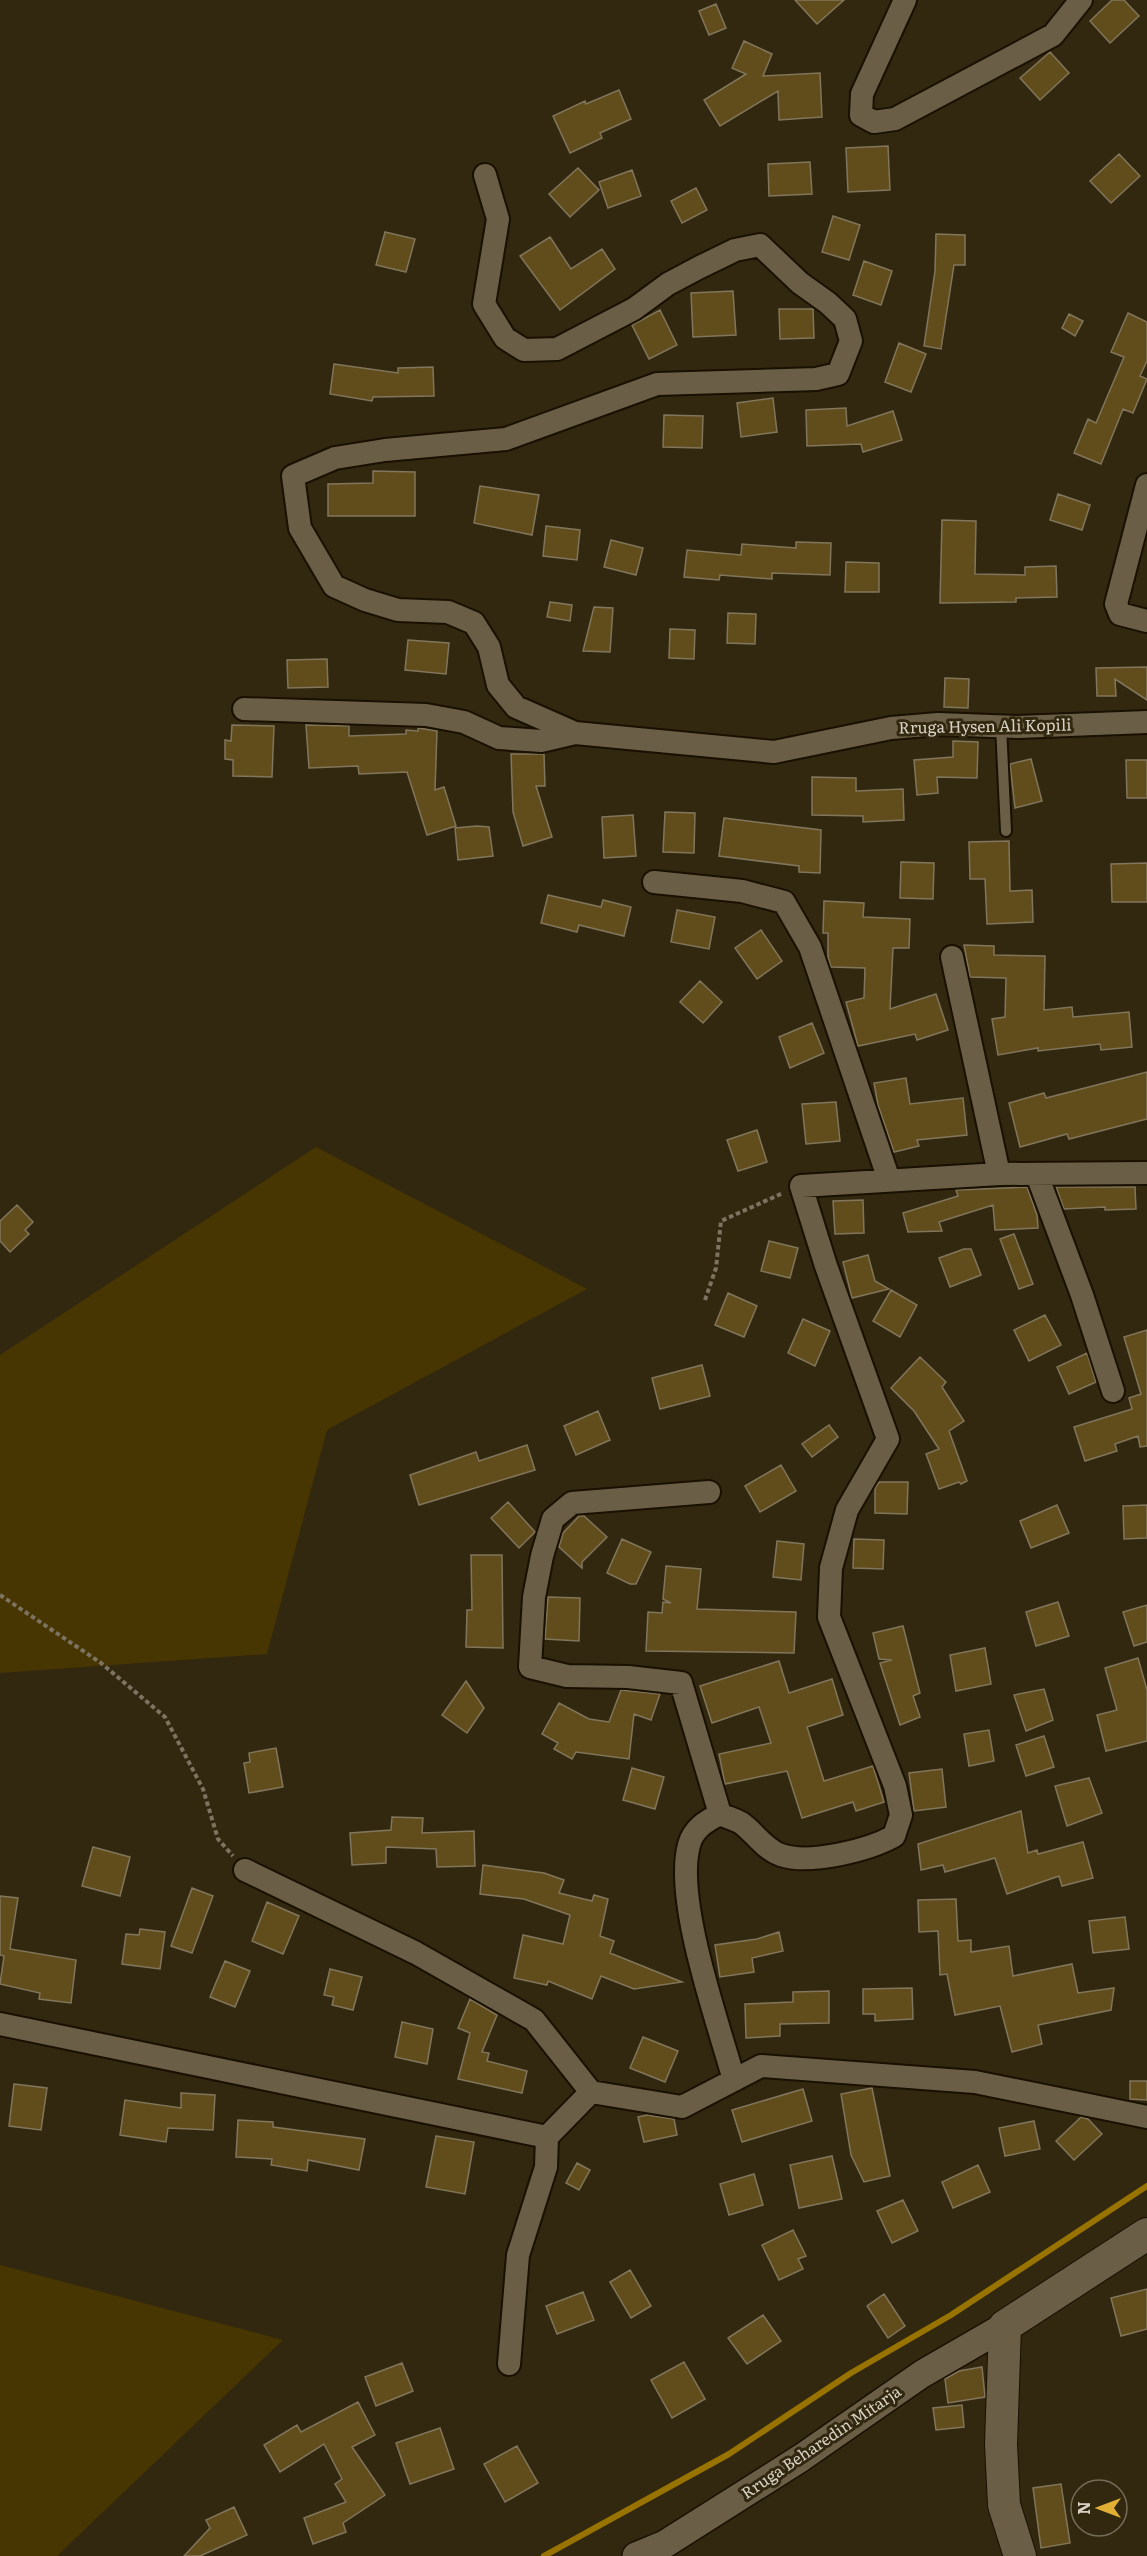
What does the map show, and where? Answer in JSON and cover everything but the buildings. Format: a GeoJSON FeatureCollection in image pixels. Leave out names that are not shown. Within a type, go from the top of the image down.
{"type":"FeatureCollection","features":[{"type":"Feature","properties":{"kind":"main road"},"geometry":{"type":"LineString","coordinates":[[1018,2555],[1004,2505],[1001,2444],[1005,2326],[1147,2234]]}},
{"type":"Feature","properties":{"kind":"street"},"geometry":{"type":"LineString","coordinates":[[905,0],[862,93],[861,115],[874,122],[895,119],[1053,35],[1081,0]]}},
{"type":"Feature","properties":{"kind":"street"},"geometry":{"type":"LineString","coordinates":[[485,175],[498,219],[484,304],[505,338],[524,350],[557,349],[634,309],[668,284],[700,267],[735,250],[760,245],[800,283],[828,303],[844,319],[851,341],[838,374],[816,380],[657,384],[506,439],[385,450],[335,458],[293,476],[300,528],[334,586],[365,600],[398,610],[448,612],[474,623],[489,647],[498,685],[516,706],[575,734]]}},
{"type":"Feature","properties":{"kind":"street"},"geometry":{"type":"LineString","coordinates":[[1147,485],[1116,604],[1120,614],[1147,621]]}},
{"type":"Feature","properties":{"kind":"street"},"geometry":{"type":"LineString","coordinates":[[244,709],[426,715],[464,722],[499,738],[530,741],[575,734]]}},
{"type":"Feature","properties":{"kind":"street","name":"Rruga Hysen Ali Kopili"},"geometry":{"type":"LineString","coordinates":[[575,734],[774,752],[891,728],[938,724],[1001,726],[1147,722]]}},
{"type":"Feature","properties":{"kind":"street"},"geometry":{"type":"LineString","coordinates":[[654,882],[742,891],[784,902],[810,947],[889,1180]]}},
{"type":"Feature","properties":{"kind":"street"},"geometry":{"type":"LineString","coordinates":[[952,957],[999,1174]]}},
{"type":"Feature","properties":{"kind":"street"},"geometry":{"type":"LineString","coordinates":[[709,1492],[572,1503],[553,1519],[542,1556],[534,1597],[530,1667],[567,1676],[628,1677],[681,1683],[720,1814],[743,1824],[763,1844],[781,1855],[797,1857],[851,1853],[875,1847],[894,1836],[901,1815],[895,1786],[829,1617],[831,1568],[847,1510],[888,1439],[826,1266],[801,1186],[999,1174],[1147,1173]]}},
{"type":"Feature","properties":{"kind":"street"},"geometry":{"type":"LineString","coordinates":[[1037,1175],[1082,1296],[1113,1391]]}},
{"type":"Feature","properties":{"kind":"street"},"geometry":{"type":"LineString","coordinates":[[720,1814],[703,1823],[689,1843],[685,1870],[694,1939],[734,2080]]}},
{"type":"Feature","properties":{"kind":"street"},"geometry":{"type":"LineString","coordinates":[[245,1870],[416,1953],[534,2020],[591,2092],[682,2107],[761,2066],[975,2082],[1147,2117]]}},
{"type":"Feature","properties":{"kind":"street"},"geometry":{"type":"LineString","coordinates":[[0,2024],[547,2137]]}},
{"type":"Feature","properties":{"kind":"street"},"geometry":{"type":"LineString","coordinates":[[509,2364],[518,2255],[546,2167],[547,2137],[591,2092]]}},
{"type":"Feature","properties":{"kind":"street","name":"Rruga Beharedin Mitarja"},"geometry":{"type":"LineString","coordinates":[[636,2556],[665,2544],[801,2458],[922,2374],[1005,2326]]}},
{"type":"Feature","properties":{"kind":"lane"},"geometry":{"type":"LineString","coordinates":[[1001,726],[1006,831]]}},
{"type":"Feature","properties":{"kind":"path"},"geometry":{"type":"LineString","coordinates":[[705,1300],[716,1268],[721,1221],[801,1186]]}},
{"type":"Feature","properties":{"kind":"path"},"geometry":{"type":"LineString","coordinates":[[0,1595],[101,1663],[165,1718],[203,1789],[218,1839],[245,1870]]}},
{"type":"Feature","properties":{"kind":"shaded area"},"geometry":{"type":"Polygon","coordinates":[[[316,1147],[587,1289],[327,1430],[267,1654],[0,1673],[0,1355],[316,1147]]]}},
{"type":"Feature","properties":{"kind":"shaded area"},"geometry":{"type":"Polygon","coordinates":[[[0,2265],[283,2340],[57,2556],[0,2556],[0,2265]]]}},
{"type":"Feature","properties":{"kind":"waterway"},"geometry":{"type":"LineString","coordinates":[[544,2556],[729,2454],[851,2373],[951,2315],[1147,2186]]}}]}
